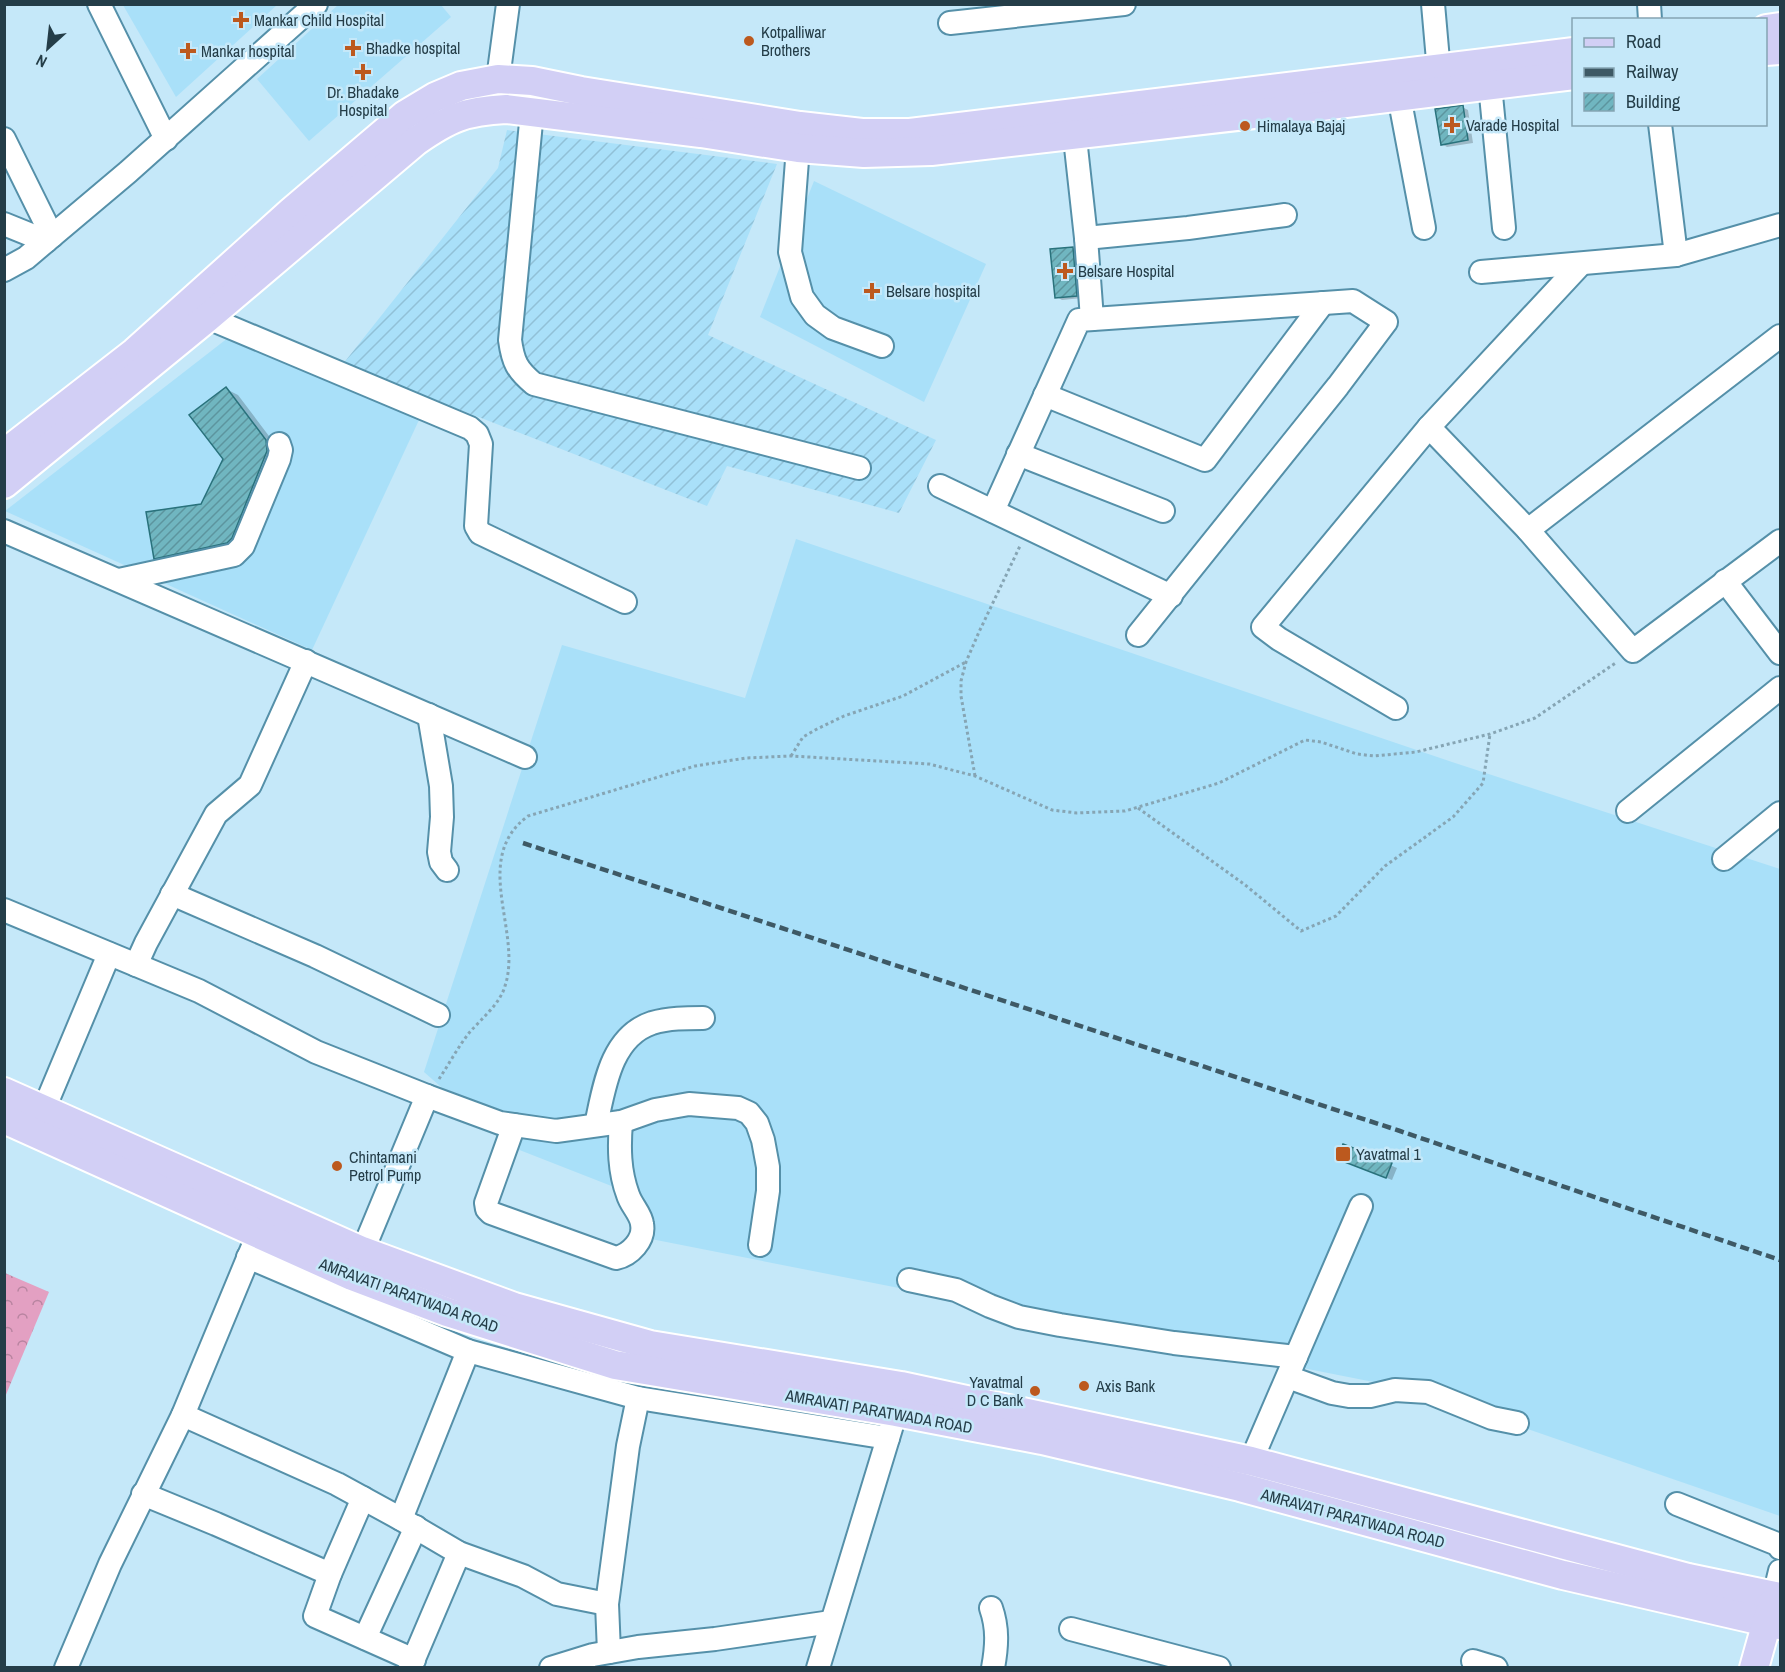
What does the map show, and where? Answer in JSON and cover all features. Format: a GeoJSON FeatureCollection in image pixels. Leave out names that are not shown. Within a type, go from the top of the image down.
{"type":"FeatureCollection","features":[{"type":"Feature","properties":{"kind":"main road"},"geometry":{"type":"LineString","coordinates":[[4,454],[135,352],[196,313],[291,212],[405,115],[435,97],[461,86],[498,79],[532,81],[799,137],[864,153],[931,151],[1074,124],[1440,79],[1572,52]]}},
{"type":"Feature","properties":{"kind":"main road"},"geometry":{"type":"LineString","coordinates":[[1074,124],[1399,96],[1440,79],[1490,85],[1572,75]]}},
{"type":"Feature","properties":{"kind":"main road"},"geometry":{"type":"LineString","coordinates":[[4,484],[196,313],[442,123],[462,115],[484,110],[497,110],[532,112],[701,133],[799,137]]}},
{"type":"Feature","properties":{"kind":"main road","name":"AMRAVATI PARATWADA ROAD"},"geometry":{"type":"LineString","coordinates":[[4,1092],[270,1208],[357,1263],[447,1312],[615,1365],[892,1425],[1042,1440],[1240,1487],[1559,1574],[1777,1602]]}},
{"type":"Feature","properties":{"kind":"main road","name":"AMRAVATI PARATWADA ROAD"},"geometry":{"type":"LineString","coordinates":[[4,1119],[253,1246],[357,1263],[650,1345],[901,1386],[1251,1461],[1777,1602]]}},
{"type":"Feature","properties":{"kind":"main road"},"geometry":{"type":"LineString","coordinates":[[1754,1668],[1777,1602]]}},
{"type":"Feature","properties":{"kind":"street"},"geometry":{"type":"LineString","coordinates":[[99,4],[166,139]]}},
{"type":"Feature","properties":{"kind":"street"},"geometry":{"type":"LineString","coordinates":[[4,270],[26,258],[50,239],[166,139],[316,4]]}},
{"type":"Feature","properties":{"kind":"street"},"geometry":{"type":"LineString","coordinates":[[497,110],[498,79],[508,4]]}},
{"type":"Feature","properties":{"kind":"street"},"geometry":{"type":"LineString","coordinates":[[950,24],[1124,4]]}},
{"type":"Feature","properties":{"kind":"street"},"geometry":{"type":"LineString","coordinates":[[1433,4],[1440,79]]}},
{"type":"Feature","properties":{"kind":"street"},"geometry":{"type":"LineString","coordinates":[[1490,85],[1504,228]]}},
{"type":"Feature","properties":{"kind":"street"},"geometry":{"type":"LineString","coordinates":[[1399,96],[1424,228]]}},
{"type":"Feature","properties":{"kind":"street"},"geometry":{"type":"LineString","coordinates":[[532,112],[510,340],[513,360],[522,374],[534,384],[859,468]]}},
{"type":"Feature","properties":{"kind":"street"},"geometry":{"type":"LineString","coordinates":[[1074,124],[1092,319]]}},
{"type":"Feature","properties":{"kind":"street"},"geometry":{"type":"LineString","coordinates":[[1660,126],[1676,255]]}},
{"type":"Feature","properties":{"kind":"street"},"geometry":{"type":"LineString","coordinates":[[799,137],[790,252],[802,297],[815,315],[833,328],[882,346]]}},
{"type":"Feature","properties":{"kind":"street"},"geometry":{"type":"LineString","coordinates":[[4,139],[50,239]]}},
{"type":"Feature","properties":{"kind":"street"},"geometry":{"type":"LineString","coordinates":[[1086,238],[1285,215]]}},
{"type":"Feature","properties":{"kind":"street"},"geometry":{"type":"LineString","coordinates":[[4,224],[50,239]]}},
{"type":"Feature","properties":{"kind":"street"},"geometry":{"type":"LineString","coordinates":[[1481,272],[1676,255],[1780,225]]}},
{"type":"Feature","properties":{"kind":"street"},"geometry":{"type":"LineString","coordinates":[[1396,708],[1279,639],[1263,627],[1429,427],[1580,264]]}},
{"type":"Feature","properties":{"kind":"street"},"geometry":{"type":"LineString","coordinates":[[993,511],[1079,320],[1353,301],[1386,322],[1338,386],[1138,635]]}},
{"type":"Feature","properties":{"kind":"street"},"geometry":{"type":"LineString","coordinates":[[1045,395],[1205,460],[1323,303]]}},
{"type":"Feature","properties":{"kind":"street"},"geometry":{"type":"LineString","coordinates":[[196,313],[470,428],[477,434],[481,444],[476,526],[480,533],[625,602]]}},
{"type":"Feature","properties":{"kind":"street"},"geometry":{"type":"LineString","coordinates":[[1528,530],[1780,336]]}},
{"type":"Feature","properties":{"kind":"street"},"geometry":{"type":"LineString","coordinates":[[1429,427],[1528,530],[1633,651],[1780,541]]}},
{"type":"Feature","properties":{"kind":"street"},"geometry":{"type":"LineString","coordinates":[[119,580],[234,555],[238,552],[243,546],[279,459],[281,450],[279,444]]}},
{"type":"Feature","properties":{"kind":"street"},"geometry":{"type":"LineString","coordinates":[[1018,454],[1162,511]]}},
{"type":"Feature","properties":{"kind":"street"},"geometry":{"type":"LineString","coordinates":[[940,486],[1171,596]]}},
{"type":"Feature","properties":{"kind":"street"},"geometry":{"type":"LineString","coordinates":[[4,531],[525,757]]}},
{"type":"Feature","properties":{"kind":"street"},"geometry":{"type":"LineString","coordinates":[[1725,581],[1780,653]]}},
{"type":"Feature","properties":{"kind":"street"},"geometry":{"type":"LineString","coordinates":[[136,965],[216,814],[250,785],[306,661]]}},
{"type":"Feature","properties":{"kind":"street"},"geometry":{"type":"LineString","coordinates":[[1628,811],[1780,688]]}},
{"type":"Feature","properties":{"kind":"street"},"geometry":{"type":"LineString","coordinates":[[429,715],[441,786],[442,817],[439,852],[441,862],[447,870]]}},
{"type":"Feature","properties":{"kind":"street"},"geometry":{"type":"LineString","coordinates":[[1724,859],[1780,813]]}},
{"type":"Feature","properties":{"kind":"street"},"geometry":{"type":"LineString","coordinates":[[172,894],[315,956],[438,1016]]}},
{"type":"Feature","properties":{"kind":"street"},"geometry":{"type":"LineString","coordinates":[[4,910],[199,992],[316,1052],[500,1122],[556,1131],[621,1122],[655,1110],[689,1104],[738,1108],[749,1113],[757,1123],[768,1167],[768,1191],[759,1245]]}},
{"type":"Feature","properties":{"kind":"street"},"geometry":{"type":"LineString","coordinates":[[44,1109],[109,954]]}},
{"type":"Feature","properties":{"kind":"street"},"geometry":{"type":"LineString","coordinates":[[596,1125],[606,1078],[615,1057],[629,1037],[650,1024],[673,1018],[703,1018]]}},
{"type":"Feature","properties":{"kind":"street"},"geometry":{"type":"LineString","coordinates":[[357,1263],[427,1096]]}},
{"type":"Feature","properties":{"kind":"street"},"geometry":{"type":"LineString","coordinates":[[514,1125],[486,1203],[487,1209],[491,1213],[616,1258],[625,1256],[632,1250],[640,1237],[643,1226],[628,1197],[622,1174],[619,1149],[621,1122]]}},
{"type":"Feature","properties":{"kind":"street"},"geometry":{"type":"LineString","coordinates":[[1240,1487],[1361,1206]]}},
{"type":"Feature","properties":{"kind":"street"},"geometry":{"type":"LineString","coordinates":[[66,1668],[110,1564],[183,1415],[270,1208]]}},
{"type":"Feature","properties":{"kind":"street"},"geometry":{"type":"LineString","coordinates":[[253,1246],[468,1351],[638,1398],[892,1425],[818,1668]]}},
{"type":"Feature","properties":{"kind":"street"},"geometry":{"type":"LineString","coordinates":[[909,1280],[956,1290],[1019,1317],[1174,1343],[1292,1367],[1332,1393],[1370,1396],[1395,1390],[1428,1392],[1492,1418],[1517,1423]]}},
{"type":"Feature","properties":{"kind":"street"},"geometry":{"type":"LineString","coordinates":[[365,1638],[409,1523],[468,1351]]}},
{"type":"Feature","properties":{"kind":"street"},"geometry":{"type":"LineString","coordinates":[[609,1652],[607,1605],[628,1446],[638,1398]]}},
{"type":"Feature","properties":{"kind":"street"},"geometry":{"type":"LineString","coordinates":[[183,1415],[337,1484],[459,1553],[523,1576],[557,1594],[607,1605]]}},
{"type":"Feature","properties":{"kind":"street"},"geometry":{"type":"LineString","coordinates":[[143,1494],[330,1574]]}},
{"type":"Feature","properties":{"kind":"street"},"geometry":{"type":"LineString","coordinates":[[363,1498],[330,1574],[315,1616],[365,1638],[412,1664],[459,1553]]}},
{"type":"Feature","properties":{"kind":"street"},"geometry":{"type":"LineString","coordinates":[[1677,1504],[1777,1544],[1780,1548]]}},
{"type":"Feature","properties":{"kind":"street"},"geometry":{"type":"LineString","coordinates":[[991,1608],[995,1620],[997,1643],[993,1668]]}},
{"type":"Feature","properties":{"kind":"street"},"geometry":{"type":"LineString","coordinates":[[551,1668],[609,1652],[831,1622]]}},
{"type":"Feature","properties":{"kind":"street"},"geometry":{"type":"LineString","coordinates":[[1071,1629],[1219,1668]]}},
{"type":"Feature","properties":{"kind":"street"},"geometry":{"type":"LineString","coordinates":[[1473,1661],[1496,1668]]}},
{"type":"Feature","properties":{"kind":"path"},"geometry":{"type":"LineString","coordinates":[[975,776],[961,696],[961,681],[966,662],[1028,528]]}},
{"type":"Feature","properties":{"kind":"path"},"geometry":{"type":"LineString","coordinates":[[427,1096],[468,1035],[505,988],[508,976],[508,956],[500,871],[511,834],[528,816],[694,766],[746,758],[791,756],[929,764],[975,776],[1052,810],[1103,814],[1137,808],[1219,783],[1305,741],[1321,742],[1357,754],[1374,756],[1416,752],[1490,735],[1535,718],[1633,651]]}},
{"type":"Feature","properties":{"kind":"path"},"geometry":{"type":"LineString","coordinates":[[791,756],[803,737],[817,729],[844,716],[903,696],[966,662]]}},
{"type":"Feature","properties":{"kind":"path"},"geometry":{"type":"LineString","coordinates":[[1137,808],[1244,884],[1301,931],[1336,916],[1385,866],[1453,817],[1483,783],[1490,735]]}},
{"type":"Feature","properties":{"kind":"shaded area","name":"Mankar hospital"},"geometry":{"type":"Polygon","coordinates":[[[123,5],[277,5],[176,97],[123,5]]]}},
{"type":"Feature","properties":{"kind":"shaded area","name":"Bhadke hospital"},"geometry":{"type":"Polygon","coordinates":[[[338,5],[441,5],[451,17],[309,141],[257,79],[338,5]]]}},
{"type":"Feature","properties":{"kind":"shaded area"},"geometry":{"type":"Polygon","coordinates":[[[507,130],[777,164],[708,335],[936,440],[899,513],[727,466],[707,506],[343,364],[498,168],[507,130]]]}},
{"type":"Feature","properties":{"kind":"shaded area","name":"Belsare hospital"},"geometry":{"type":"Polygon","coordinates":[[[814,181],[986,264],[924,402],[760,317],[814,181]]]}},
{"type":"Feature","properties":{"kind":"shaded area"},"geometry":{"type":"Polygon","coordinates":[[[233,334],[419,420],[312,650],[5,511],[233,334]]]}},
{"type":"Feature","properties":{"kind":"shaded area"},"geometry":{"type":"Polygon","coordinates":[[[796,539],[1452,762],[1780,869],[1780,1516],[1414,1390],[641,1237],[637,1196],[507,1145],[424,1072],[562,645],[745,698],[796,539]]]}},
{"type":"Feature","properties":{"kind":"green space"},"geometry":{"type":"Polygon","coordinates":[[[5,1273],[49,1292],[5,1397],[5,1273]]]}},
{"type":"Feature","properties":{"kind":"building"},"geometry":{"type":"Polygon","coordinates":[[[1463,105],[1468,140],[1441,145],[1435,109],[1463,105]]]}},
{"type":"Feature","properties":{"kind":"building"},"geometry":{"type":"Polygon","coordinates":[[[1073,247],[1077,296],[1055,298],[1050,249],[1073,247]]]}},
{"type":"Feature","properties":{"kind":"building"},"geometry":{"type":"Polygon","coordinates":[[[226,387],[266,440],[267,451],[232,538],[227,543],[154,559],[146,512],[201,504],[223,459],[189,415],[226,387]]]}},
{"type":"Feature","properties":{"kind":"building"},"geometry":{"type":"Polygon","coordinates":[[[1343,1144],[1392,1163],[1386,1178],[1337,1159],[1343,1144]]]}},
{"type":"Feature","properties":{"kind":"railway"},"geometry":{"type":"LineString","coordinates":[[523,843],[1400,1131],[1780,1260]]}},
{"type":"Feature","properties":{"kind":"place","name":"Mankar Child Hospital"},"geometry":{"type":"Point","coordinates":[241,20]}},
{"type":"Feature","properties":{"kind":"place","name":"Kotpalliwar Brothers"},"geometry":{"type":"Point","coordinates":[749,41]}},
{"type":"Feature","properties":{"kind":"place","name":"Bhadke hospital"},"geometry":{"type":"Point","coordinates":[353,48]}},
{"type":"Feature","properties":{"kind":"place","name":"Mankar hospital"},"geometry":{"type":"Point","coordinates":[188,51]}},
{"type":"Feature","properties":{"kind":"place","name":"Dr. Bhadake Hospital"},"geometry":{"type":"Point","coordinates":[363,72]}},
{"type":"Feature","properties":{"kind":"place","name":"Varade Hospital"},"geometry":{"type":"Point","coordinates":[1452,125]}},
{"type":"Feature","properties":{"kind":"place","name":"Himalaya Bajaj"},"geometry":{"type":"Point","coordinates":[1245,126]}},
{"type":"Feature","properties":{"kind":"place","name":"Belsare Hospital"},"geometry":{"type":"Point","coordinates":[1065,271]}},
{"type":"Feature","properties":{"kind":"place","name":"Belsare hospital"},"geometry":{"type":"Point","coordinates":[872,291]}},
{"type":"Feature","properties":{"kind":"place","name":"Yavatmal 1"},"geometry":{"type":"Point","coordinates":[1343,1154]}},
{"type":"Feature","properties":{"kind":"place","name":"Chintamani Petrol Pump"},"geometry":{"type":"Point","coordinates":[337,1166]}},
{"type":"Feature","properties":{"kind":"place","name":"Axis Bank"},"geometry":{"type":"Point","coordinates":[1084,1386]}},
{"type":"Feature","properties":{"kind":"place","name":"Yavatmal D C Bank"},"geometry":{"type":"Point","coordinates":[1035,1391]}}]}
